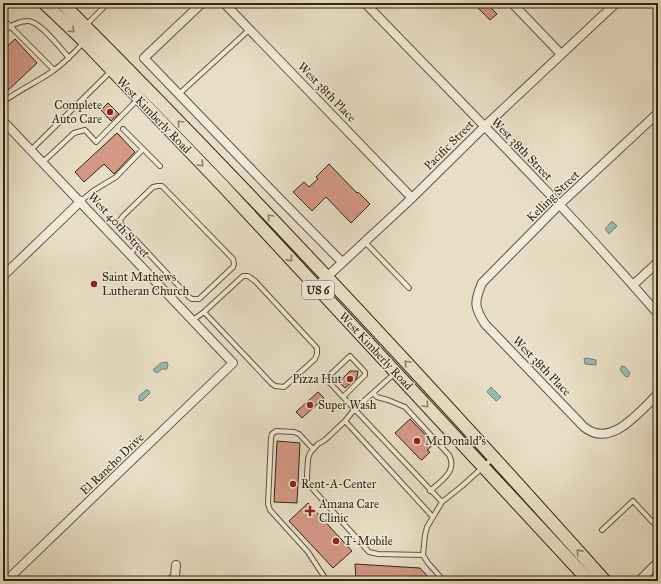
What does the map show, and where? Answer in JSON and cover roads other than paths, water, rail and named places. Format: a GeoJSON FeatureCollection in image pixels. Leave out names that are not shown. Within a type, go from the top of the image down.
{"type":"FeatureCollection","features":[{"type":"Feature","properties":{"kind":"main road","name":"West Kimberly Road"},"geometry":{"type":"LineString","coordinates":[[44,3],[84,42],[223,186],[589,581]]}},
{"type":"Feature","properties":{"kind":"main road","name":"West Kimberly Road"},"geometry":{"type":"LineString","coordinates":[[67,5],[85,26],[327,277],[494,457],[605,581]]}},
{"type":"Feature","properties":{"kind":"street"},"geometry":{"type":"LineString","coordinates":[[202,3],[144,58],[274,194],[342,262]]}},
{"type":"Feature","properties":{"kind":"street","name":"West 38th Place"},"geometry":{"type":"LineString","coordinates":[[224,3],[412,198]]}},
{"type":"Feature","properties":{"kind":"street","name":"West 38th Street"},"geometry":{"type":"LineString","coordinates":[[365,3],[559,205],[658,314]]}},
{"type":"Feature","properties":{"kind":"street"},"geometry":{"type":"LineString","coordinates":[[512,3],[561,54]]}},
{"type":"Feature","properties":{"kind":"street","name":"Pacific Street"},"geometry":{"type":"LineString","coordinates":[[316,288],[616,3]]}},
{"type":"Feature","properties":{"kind":"street","name":"Kelling Street"},"geometry":{"type":"LineString","coordinates":[[476,304],[482,283],[559,205],[658,113]]}},
{"type":"Feature","properties":{"kind":"street","name":"West 40th Street"},"geometry":{"type":"LineString","coordinates":[[3,121],[234,363]]}},
{"type":"Feature","properties":{"kind":"street"},"geometry":{"type":"LineString","coordinates":[[3,276],[81,201]]}},
{"type":"Feature","properties":{"kind":"street"},"geometry":{"type":"LineString","coordinates":[[633,285],[658,262]]}},
{"type":"Feature","properties":{"kind":"street","name":"West 38th Place"},"geometry":{"type":"LineString","coordinates":[[476,304],[478,313],[486,324],[584,427],[591,432],[601,434],[615,432],[625,425],[658,394]]}},
{"type":"Feature","properties":{"kind":"street","name":"El Rancho Drive"},"geometry":{"type":"LineString","coordinates":[[6,581],[234,363]]}},
{"type":"Feature","properties":{"kind":"street"},"geometry":{"type":"LineString","coordinates":[[639,581],[658,562]]}},
{"type":"Feature","properties":{"kind":"street"},"geometry":{"type":"LineString","coordinates":[[170,581],[175,576],[176,565]]}},
{"type":"Feature","properties":{"kind":"lane"},"geometry":{"type":"LineString","coordinates":[[85,26],[105,6],[102,3]]}},
{"type":"Feature","properties":{"kind":"lane"},"geometry":{"type":"LineString","coordinates":[[3,19],[54,70]]}},
{"type":"Feature","properties":{"kind":"lane"},"geometry":{"type":"LineString","coordinates":[[3,32],[10,26],[28,21],[38,25],[69,58]]}},
{"type":"Feature","properties":{"kind":"lane"},"geometry":{"type":"LineString","coordinates":[[179,95],[250,30]]}},
{"type":"Feature","properties":{"kind":"lane"},"geometry":{"type":"LineString","coordinates":[[3,101],[54,70],[69,58],[84,42]]}},
{"type":"Feature","properties":{"kind":"lane"},"geometry":{"type":"LineString","coordinates":[[32,150],[111,71]]}},
{"type":"Feature","properties":{"kind":"lane"},"geometry":{"type":"LineString","coordinates":[[43,162],[74,133],[85,130],[96,142],[138,99]]}},
{"type":"Feature","properties":{"kind":"lane"},"geometry":{"type":"LineString","coordinates":[[123,129],[160,166]]}},
{"type":"Feature","properties":{"kind":"lane"},"geometry":{"type":"LineString","coordinates":[[81,201],[93,191],[116,177],[143,149]]}},
{"type":"Feature","properties":{"kind":"lane"},"geometry":{"type":"LineString","coordinates":[[162,186],[233,259],[234,264],[233,267],[199,299],[192,299],[140,244],[121,224],[120,220],[153,187],[162,186]]}},
{"type":"Feature","properties":{"kind":"lane"},"geometry":{"type":"LineString","coordinates":[[365,241],[409,288]]}},
{"type":"Feature","properties":{"kind":"lane"},"geometry":{"type":"LineString","coordinates":[[130,254],[140,244]]}},
{"type":"Feature","properties":{"kind":"lane"},"geometry":{"type":"LineString","coordinates":[[193,320],[204,312],[239,278],[248,276],[255,281],[312,342],[317,348],[317,354],[315,359],[284,387],[276,386],[204,312]]}},
{"type":"Feature","properties":{"kind":"lane"},"geometry":{"type":"LineString","coordinates":[[343,397],[365,375],[365,372],[350,356],[330,375],[328,381],[430,491],[442,502]]}},
{"type":"Feature","properties":{"kind":"lane"},"geometry":{"type":"LineString","coordinates":[[396,372],[308,455],[307,482],[370,552],[378,554],[423,555]]}},
{"type":"Feature","properties":{"kind":"lane"},"geometry":{"type":"LineString","coordinates":[[373,393],[377,397],[405,407],[449,455],[452,464],[451,470],[430,491]]}},
{"type":"Feature","properties":{"kind":"lane"},"geometry":{"type":"LineString","coordinates":[[345,421],[432,516]]}},
{"type":"Feature","properties":{"kind":"lane"},"geometry":{"type":"LineString","coordinates":[[313,449],[299,434],[294,432],[276,431],[272,434],[268,504],[270,510],[308,552],[327,581]]}},
{"type":"Feature","properties":{"kind":"lane"},"geometry":{"type":"LineString","coordinates":[[444,581],[423,555],[424,535],[427,527],[432,516],[442,502],[494,457]]}},
{"type":"Feature","properties":{"kind":"lane"},"geometry":{"type":"LineString","coordinates":[[602,530],[633,501],[658,528]]}},
{"type":"Feature","properties":{"kind":"water"},"geometry":{"type":"Polygon","coordinates":[[[612,221],[617,226],[609,234],[605,229],[612,221]]]}},
{"type":"Feature","properties":{"kind":"water"},"geometry":{"type":"Polygon","coordinates":[[[584,359],[596,360],[596,365],[585,364],[584,359]]]}},
{"type":"Feature","properties":{"kind":"water"},"geometry":{"type":"Polygon","coordinates":[[[167,362],[167,369],[162,369],[157,373],[153,370],[161,363],[167,362]]]}},
{"type":"Feature","properties":{"kind":"water"},"geometry":{"type":"Polygon","coordinates":[[[622,366],[625,367],[630,373],[628,377],[625,376],[620,370],[622,366]]]}},
{"type":"Feature","properties":{"kind":"water"},"geometry":{"type":"Polygon","coordinates":[[[491,387],[501,397],[496,401],[487,392],[491,387]]]}},
{"type":"Feature","properties":{"kind":"water"},"geometry":{"type":"Polygon","coordinates":[[[146,390],[150,393],[140,401],[139,396],[146,390]]]}},
{"type":"Feature","properties":{"kind":"place","name":"Complete Auto Care"},"geometry":{"type":"Point","coordinates":[110,112]}},
{"type":"Feature","properties":{"kind":"place","name":"Saint Mathews Lutheran Church"},"geometry":{"type":"Point","coordinates":[94,284]}},
{"type":"Feature","properties":{"kind":"place","name":"Pizza Hut"},"geometry":{"type":"Point","coordinates":[350,379]}},
{"type":"Feature","properties":{"kind":"place","name":"Super Wash"},"geometry":{"type":"Point","coordinates":[310,405]}},
{"type":"Feature","properties":{"kind":"place","name":"McDonald's"},"geometry":{"type":"Point","coordinates":[417,441]}},
{"type":"Feature","properties":{"kind":"place","name":"Rent-A-Center"},"geometry":{"type":"Point","coordinates":[293,484]}},
{"type":"Feature","properties":{"kind":"place","name":"Amana Care Clinic"},"geometry":{"type":"Point","coordinates":[310,511]}},
{"type":"Feature","properties":{"kind":"place","name":"T-Mobile"},"geometry":{"type":"Point","coordinates":[336,541]}}]}
